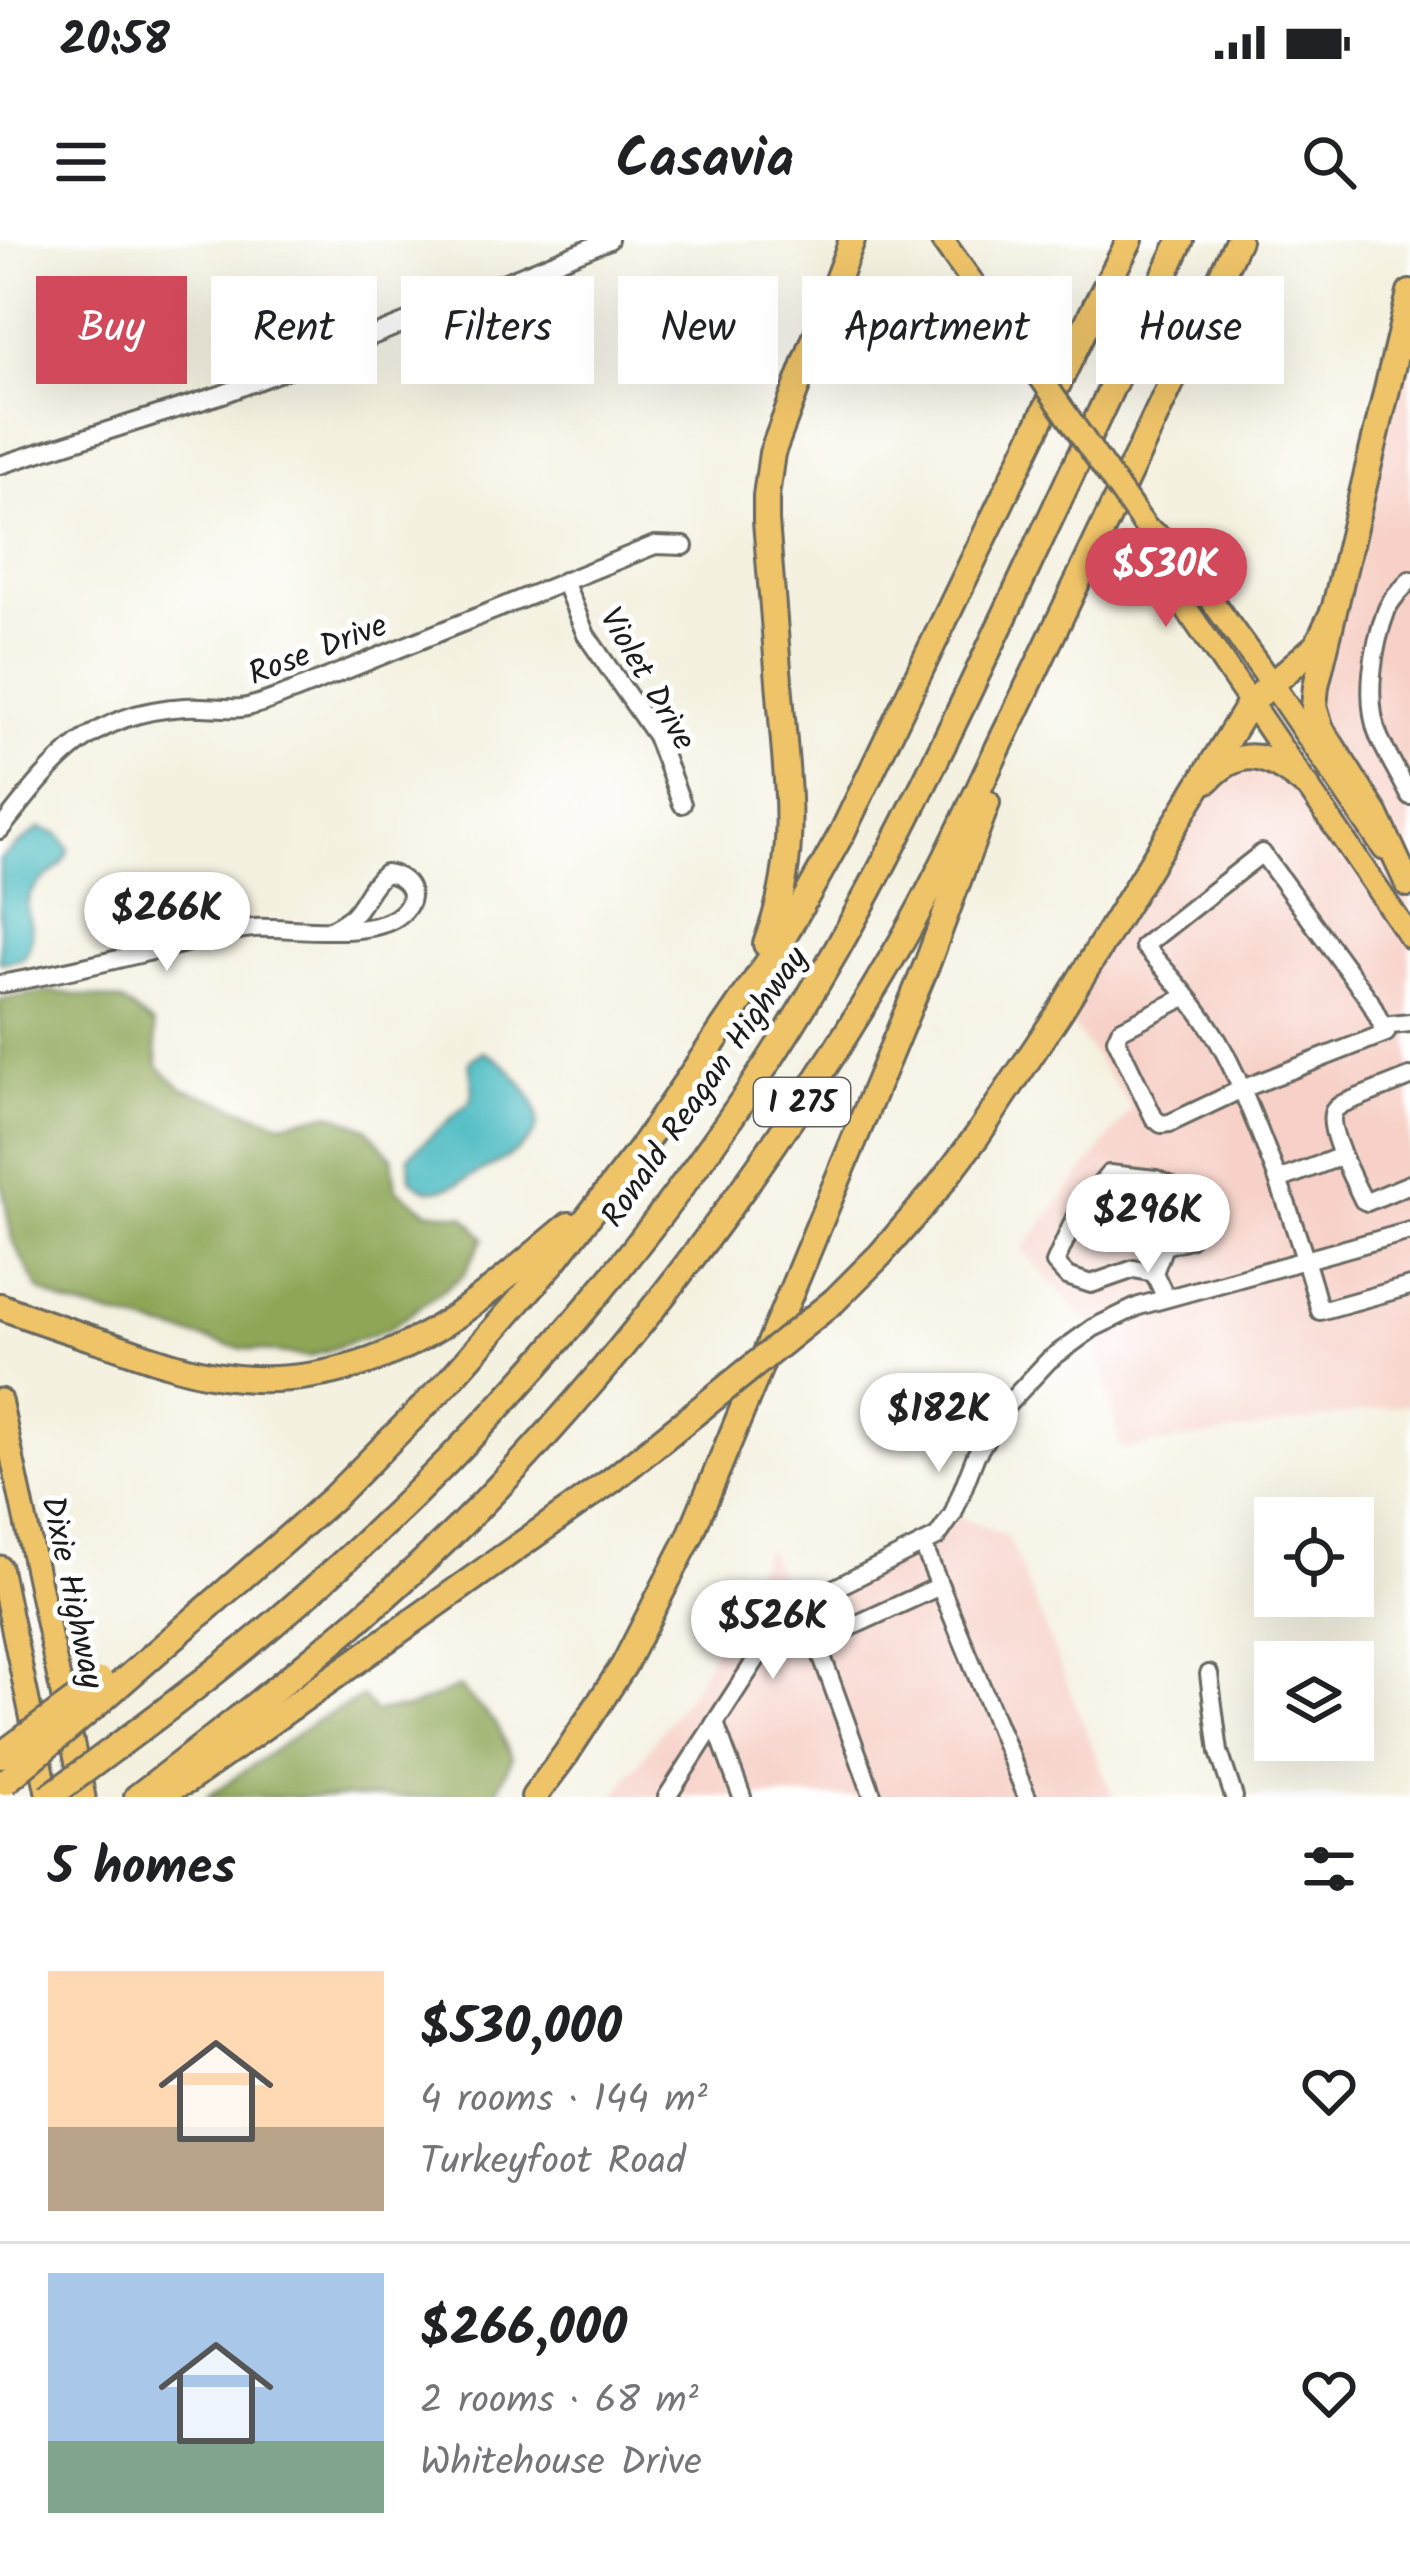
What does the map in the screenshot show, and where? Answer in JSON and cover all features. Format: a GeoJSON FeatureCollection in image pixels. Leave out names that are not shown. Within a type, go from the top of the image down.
{"type":"FeatureCollection","features":[{"type":"Feature","properties":{"kind":"highway"},"geometry":{"type":"LineString","coordinates":[[744,1001],[779,909],[789,856],[766,521],[768,472],[852,240]]}},
{"type":"Feature","properties":{"kind":"highway"},"geometry":{"type":"LineString","coordinates":[[0,1755],[102,1690],[250,1573],[333,1498],[514,1309],[639,1151],[778,949],[842,833],[1130,240]]}},
{"type":"Feature","properties":{"kind":"highway","name":"Ronald Reagan Highway"},"geometry":{"type":"LineString","coordinates":[[49,1797],[284,1615],[426,1484],[572,1324],[665,1207],[836,950],[911,810],[1181,240]]}},
{"type":"Feature","properties":{"kind":"highway","name":"I 275"},"geometry":{"type":"LineString","coordinates":[[141,1797],[309,1664],[478,1508],[604,1369],[760,1167],[841,1045],[928,894],[1238,240]]}},
{"type":"Feature","properties":{"kind":"highway"},"geometry":{"type":"LineString","coordinates":[[1409,886],[1376,815],[1322,729],[1314,706],[1410,293]]}},
{"type":"Feature","properties":{"kind":"highway"},"geometry":{"type":"LineString","coordinates":[[141,1797],[187,1781],[612,1480],[834,1300],[880,1255],[977,1136],[1061,1010],[1249,704],[1317,645],[1334,612]]}},
{"type":"Feature","properties":{"kind":"highway"},"geometry":{"type":"LineString","coordinates":[[534,1797],[624,1665],[690,1536],[927,964],[1040,661]]}},
{"type":"Feature","properties":{"kind":"highway"},"geometry":{"type":"LineString","coordinates":[[1191,800],[1214,772],[1245,756],[1280,764],[1307,786]]}},
{"type":"Feature","properties":{"kind":"highway"},"geometry":{"type":"LineString","coordinates":[[0,1306],[211,1374],[265,1378],[324,1374],[371,1360],[434,1329],[604,1196]]}},
{"type":"Feature","properties":{"kind":"highway"},"geometry":{"type":"LineString","coordinates":[[3,1784],[102,1690]]}},
{"type":"Feature","properties":{"kind":"main road"},"geometry":{"type":"LineString","coordinates":[[942,240],[1146,528],[1154,562],[1410,937]]}},
{"type":"Feature","properties":{"kind":"main road"},"geometry":{"type":"LineString","coordinates":[[1146,528],[1171,544],[1409,886]]}},
{"type":"Feature","properties":{"kind":"main road","name":"Dixie Highway"},"geometry":{"type":"LineString","coordinates":[[0,1400],[84,1797]]}},
{"type":"Feature","properties":{"kind":"main road","name":"Dixie Highway"},"geometry":{"type":"LineString","coordinates":[[0,1567],[49,1797]]}},
{"type":"Feature","properties":{"kind":"street"},"geometry":{"type":"LineString","coordinates":[[0,465],[243,386],[609,240]]}},
{"type":"Feature","properties":{"kind":"street","name":"Rose Drive"},"geometry":{"type":"LineString","coordinates":[[0,830],[52,765],[103,728],[146,712],[249,707],[656,545],[684,546]]}},
{"type":"Feature","properties":{"kind":"street"},"geometry":{"type":"LineString","coordinates":[[1410,580],[1388,606],[1371,692],[1379,736],[1410,796]]}},
{"type":"Feature","properties":{"kind":"street","name":"Violet Drive"},"geometry":{"type":"LineString","coordinates":[[564,581],[595,650],[656,736],[682,804]]}},
{"type":"Feature","properties":{"kind":"street"},"geometry":{"type":"LineString","coordinates":[[1187,995],[1120,1030],[1116,1040],[1161,1124],[1170,1124],[1242,1088],[1386,1033],[1370,1000],[1262,853],[1144,946],[1187,995],[1214,1033],[1242,1088],[1279,1180],[1320,1311],[1410,1286]]}},
{"type":"Feature","properties":{"kind":"street"},"geometry":{"type":"LineString","coordinates":[[0,984],[250,928],[349,932],[394,919],[406,909],[411,895],[408,884],[401,876],[385,873],[374,880],[349,918],[332,929]]}},
{"type":"Feature","properties":{"kind":"street"},"geometry":{"type":"LineString","coordinates":[[1382,1026],[1410,1023]]}},
{"type":"Feature","properties":{"kind":"street"},"geometry":{"type":"LineString","coordinates":[[1410,1077],[1342,1104],[1332,1119],[1342,1156],[1363,1200],[1410,1184]]}},
{"type":"Feature","properties":{"kind":"street"},"geometry":{"type":"LineString","coordinates":[[1279,1180],[1342,1156]]}},
{"type":"Feature","properties":{"kind":"street"},"geometry":{"type":"LineString","coordinates":[[1154,1273],[1134,1269],[1090,1284],[1067,1276],[1055,1263],[1078,1211],[1109,1174],[1170,1185],[1186,1218],[1189,1239],[1163,1246],[1154,1273],[1166,1298]]}},
{"type":"Feature","properties":{"kind":"street"},"geometry":{"type":"LineString","coordinates":[[667,1797],[779,1624],[803,1604],[937,1537],[953,1514],[976,1455],[1006,1406],[1049,1360],[1094,1328],[1139,1306],[1410,1231]]}},
{"type":"Feature","properties":{"kind":"street"},"geometry":{"type":"LineString","coordinates":[[923,1545],[1027,1797]]}},
{"type":"Feature","properties":{"kind":"street"},"geometry":{"type":"LineString","coordinates":[[818,1646],[940,1586]]}},
{"type":"Feature","properties":{"kind":"street"},"geometry":{"type":"LineString","coordinates":[[803,1604],[873,1797]]}},
{"type":"Feature","properties":{"kind":"street"},"geometry":{"type":"LineString","coordinates":[[1209,1673],[1219,1752],[1234,1797]]}},
{"type":"Feature","properties":{"kind":"street"},"geometry":{"type":"LineString","coordinates":[[715,1724],[742,1797]]}},
{"type":"Feature","properties":{"kind":"shaded area"},"geometry":{"type":"Polygon","coordinates":[[[1410,293],[1410,1404],[1121,1450],[1093,1328],[1022,1250],[1132,1108],[1061,1010],[1191,800],[1230,762],[1307,784],[1314,707],[1410,293]]]}},
{"type":"Feature","properties":{"kind":"shaded area"},"geometry":{"type":"Polygon","coordinates":[[[953,1514],[1008,1536],[1113,1797],[614,1797],[697,1682],[767,1548],[789,1596],[803,1604],[923,1545],[953,1514]]]}},
{"type":"Feature","properties":{"kind":"green space"},"geometry":{"type":"Polygon","coordinates":[[[49,991],[121,1001],[154,1025],[158,1066],[182,1088],[281,1123],[331,1113],[367,1128],[392,1157],[396,1189],[427,1211],[465,1216],[484,1238],[463,1276],[389,1329],[309,1357],[240,1348],[66,1304],[39,1290],[12,1240],[0,1173],[0,1000],[49,991]]]}},
{"type":"Feature","properties":{"kind":"green space"},"geometry":{"type":"Polygon","coordinates":[[[459,1687],[496,1724],[512,1757],[495,1797],[207,1797],[314,1722],[363,1697],[374,1712],[409,1708],[459,1687]]]}},
{"type":"Feature","properties":{"kind":"water"},"geometry":{"type":"Polygon","coordinates":[[[40,828],[59,834],[69,849],[61,864],[31,893],[27,909],[31,939],[23,959],[0,963],[0,859],[40,828]]]}},
{"type":"Feature","properties":{"kind":"water"},"geometry":{"type":"Polygon","coordinates":[[[483,1052],[506,1066],[524,1087],[537,1116],[532,1137],[500,1162],[461,1182],[424,1188],[410,1178],[409,1156],[470,1101],[469,1061],[483,1052]]]}}]}
